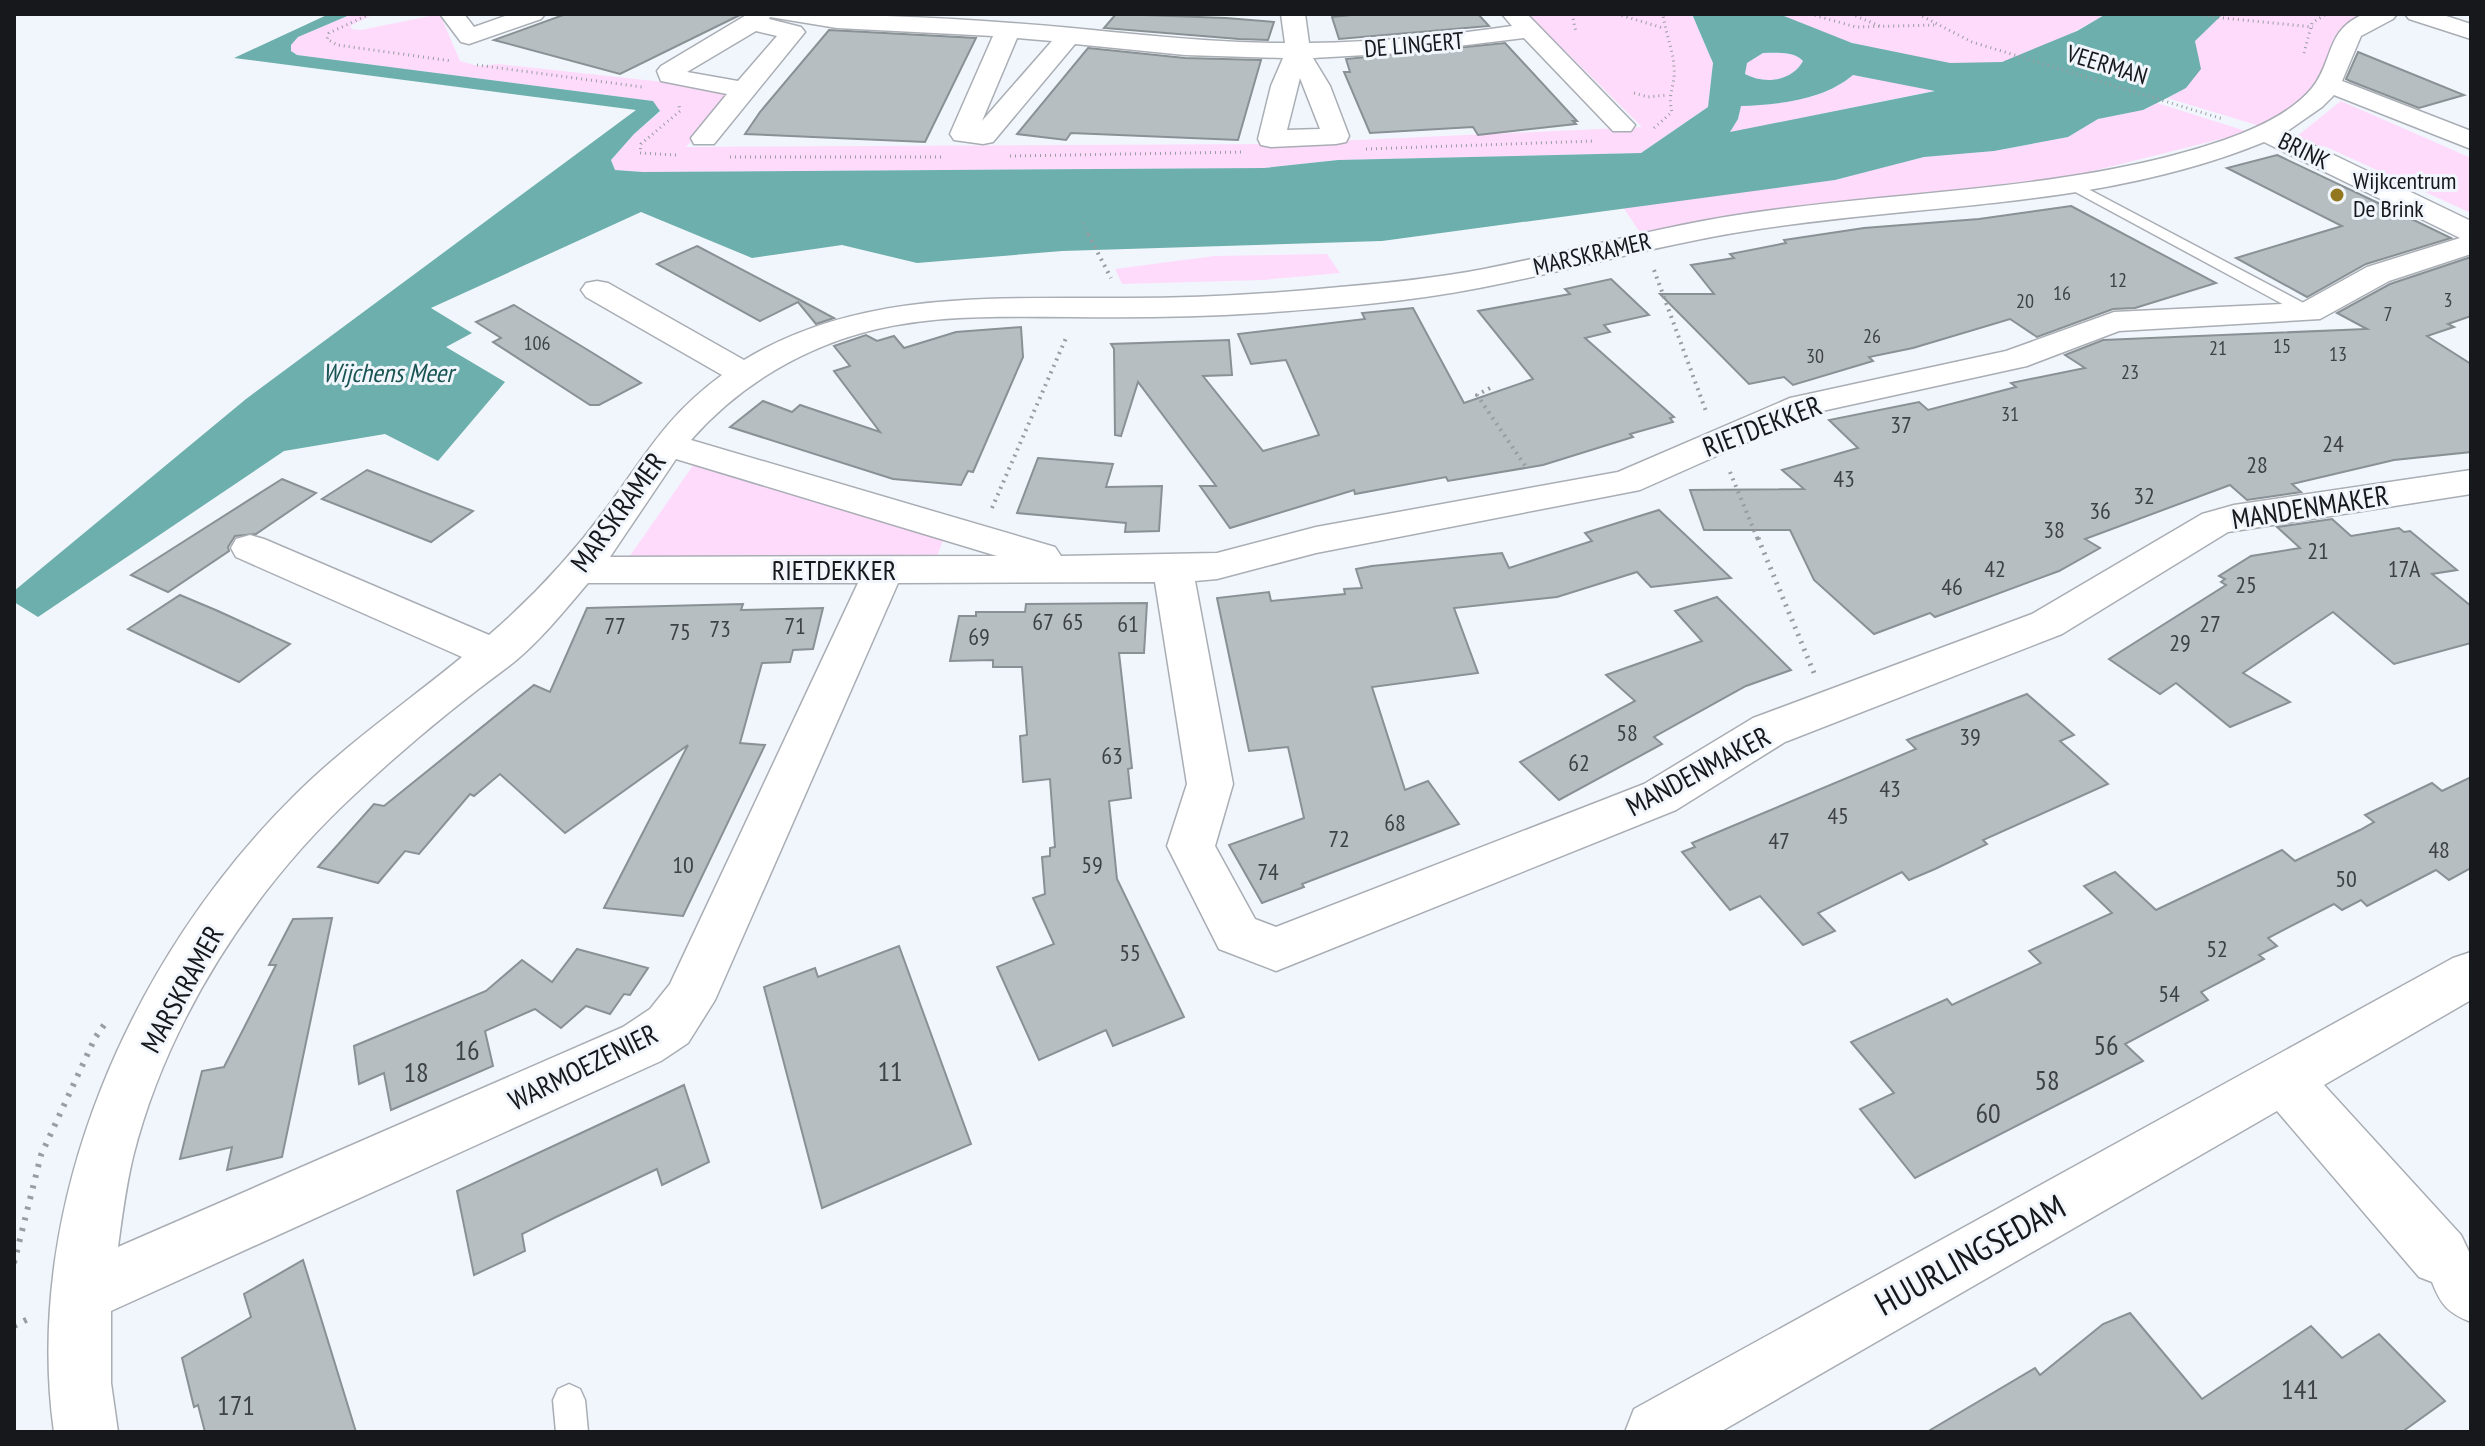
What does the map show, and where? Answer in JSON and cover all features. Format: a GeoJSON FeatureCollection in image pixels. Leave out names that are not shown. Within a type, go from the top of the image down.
{"type":"FeatureCollection","features":[{"type":"Feature","properties":{"kind":"street"},"geometry":{"type":"LineString","coordinates":[[452,14],[469,37],[533,14]]}},
{"type":"Feature","properties":{"kind":"street","name":"DE LINGERT"},"geometry":{"type":"LineString","coordinates":[[780,14],[863,23],[1070,35],[1182,48],[1298,52],[1383,50],[1462,42],[1522,22],[1612,132]]}},
{"type":"Feature","properties":{"kind":"street"},"geometry":{"type":"LineString","coordinates":[[1293,14],[1298,52]]}},
{"type":"Feature","properties":{"kind":"street"},"geometry":{"type":"LineString","coordinates":[[2385,14],[2372,17],[2350,30],[2341,42],[2331,85],[2471,141]]}},
{"type":"Feature","properties":{"kind":"street"},"geometry":{"type":"LineString","coordinates":[[2417,14],[2471,32]]}},
{"type":"Feature","properties":{"kind":"street"},"geometry":{"type":"LineString","coordinates":[[703,150],[745,90],[793,32],[757,19],[670,71],[670,76],[745,90]]}},
{"type":"Feature","properties":{"kind":"street"},"geometry":{"type":"LineString","coordinates":[[1008,30],[963,134],[983,136],[1070,35]]}},
{"type":"Feature","properties":{"kind":"street","name":"MARSKRAMER"},"geometry":{"type":"LineString","coordinates":[[86,1432],[80,1400],[80,1294],[106,1150],[147,1048],[188,967],[248,878],[310,809],[390,735],[496,655],[578,570],[618,519],[668,445],[706,404],[744,374],[796,345],[842,328],[924,309],[981,305],[1079,307],[1261,303],[1349,296],[1491,277],[1644,241],[1794,214],[1977,198],[2073,185],[2160,165],[2314,102],[2331,85]]}},
{"type":"Feature","properties":{"kind":"street","name":"BRINK"},"geometry":{"type":"LineString","coordinates":[[2250,128],[2471,232]]}},
{"type":"Feature","properties":{"kind":"street","name":"RIETDEKKER"},"geometry":{"type":"LineString","coordinates":[[668,445],[972,554],[1090,569],[1217,566],[1316,540],[1627,482],[1802,405],[2015,359],[2114,322],[2309,312],[2378,274],[2471,244]]}},
{"type":"Feature","properties":{"kind":"street"},"geometry":{"type":"LineString","coordinates":[[597,290],[744,374]]}},
{"type":"Feature","properties":{"kind":"street","name":"MANDENMAKER"},"geometry":{"type":"LineString","coordinates":[[1173,569],[1210,784],[1191,846],[1237,934],[1276,949],[1660,797],[1769,730],[2047,624],[2215,523],[2234,517],[2471,482]]}},
{"type":"Feature","properties":{"kind":"street"},"geometry":{"type":"LineString","coordinates":[[250,548],[496,655]]}},
{"type":"Feature","properties":{"kind":"street","name":"RIETDEKKER"},"geometry":{"type":"LineString","coordinates":[[578,570],[884,570],[972,554]]}},
{"type":"Feature","properties":{"kind":"street","name":"WARMOEZENIER"},"geometry":{"type":"LineString","coordinates":[[80,1294],[642,1044],[669,1026],[689,1000],[884,570]]}},
{"type":"Feature","properties":{"kind":"street","name":"HUURLINGSEDAM"},"geometry":{"type":"LineString","coordinates":[[1657,1432],[2471,974]]}},
{"type":"Feature","properties":{"kind":"street"},"geometry":{"type":"LineString","coordinates":[[2283,1078],[2458,1277]]}},
{"type":"Feature","properties":{"kind":"lane"},"geometry":{"type":"LineString","coordinates":[[2073,185],[2309,312]]}},
{"type":"Feature","properties":{"kind":"path"},"geometry":{"type":"LineString","coordinates":[[370,14],[329,33],[327,39],[337,45],[459,62]]}},
{"type":"Feature","properties":{"kind":"path"},"geometry":{"type":"LineString","coordinates":[[1620,14],[1663,28]]}},
{"type":"Feature","properties":{"kind":"path"},"geometry":{"type":"LineString","coordinates":[[1653,129],[1672,112],[1668,95],[1677,80],[1675,62],[1663,28],[1663,14]]}},
{"type":"Feature","properties":{"kind":"path"},"geometry":{"type":"LineString","coordinates":[[1810,14],[1835,23],[1882,27],[1939,25]]}},
{"type":"Feature","properties":{"kind":"path"},"geometry":{"type":"LineString","coordinates":[[1851,14],[1882,27]]}},
{"type":"Feature","properties":{"kind":"path","name":"VEERMAN"},"geometry":{"type":"LineString","coordinates":[[1918,14],[1972,42],[2250,128]]}},
{"type":"Feature","properties":{"kind":"path"},"geometry":{"type":"LineString","coordinates":[[2304,56],[2311,26],[2316,18],[2326,14]]}},
{"type":"Feature","properties":{"kind":"path"},"geometry":{"type":"LineString","coordinates":[[2203,16],[2311,26]]}},
{"type":"Feature","properties":{"kind":"path"},"geometry":{"type":"LineString","coordinates":[[474,64],[654,90]]}},
{"type":"Feature","properties":{"kind":"path"},"geometry":{"type":"LineString","coordinates":[[678,97],[680,111],[641,144],[640,153],[703,150],[950,156]]}},
{"type":"Feature","properties":{"kind":"path"},"geometry":{"type":"LineString","coordinates":[[1359,149],[1612,132]]}},
{"type":"Feature","properties":{"kind":"path"},"geometry":{"type":"LineString","coordinates":[[998,156],[1249,152]]}},
{"type":"Feature","properties":{"kind":"path"},"geometry":{"type":"LineString","coordinates":[[1083,223],[1102,261]]}},
{"type":"Feature","properties":{"kind":"path"},"geometry":{"type":"LineString","coordinates":[[1644,241],[1717,442],[1829,707]]}},
{"type":"Feature","properties":{"kind":"path"},"geometry":{"type":"LineString","coordinates":[[972,554],[1079,307]]}},
{"type":"Feature","properties":{"kind":"path"},"geometry":{"type":"LineString","coordinates":[[1490,388],[1477,395],[1547,497]]}},
{"type":"Feature","properties":{"kind":"shaded area"},"geometry":{"type":"Polygon","coordinates":[[[352,14],[374,14],[350,26],[361,30],[440,14],[460,61],[478,66],[498,64],[736,90],[686,147],[1270,144],[1642,127],[1528,14],[1692,14],[1713,63],[1708,107],[1641,153],[1338,160],[1264,168],[643,172],[615,170],[611,160],[634,134],[660,112],[653,101],[297,55],[291,51],[290,45],[298,37],[352,14]]]}},
{"type":"Feature","properties":{"kind":"shaded area"},"geometry":{"type":"Polygon","coordinates":[[[1779,14],[2106,14],[2025,55],[2000,62],[1972,64],[1944,63],[1886,53],[1831,36],[1779,14]]]}},
{"type":"Feature","properties":{"kind":"shaded area"},"geometry":{"type":"Polygon","coordinates":[[[2223,14],[2365,14],[2351,21],[2336,35],[2326,67],[2309,93],[2263,127],[2167,98],[2186,88],[2195,41],[2223,14]]]}},
{"type":"Feature","properties":{"kind":"shaded area"},"geometry":{"type":"Polygon","coordinates":[[[1763,53],[1789,54],[1803,61],[1792,73],[1777,79],[1761,79],[1745,74],[1747,63],[1763,53]]]}},
{"type":"Feature","properties":{"kind":"shaded area"},"geometry":{"type":"Polygon","coordinates":[[[1853,75],[1938,90],[1729,133],[1738,119],[1741,106],[1815,96],[1853,75]]]}},
{"type":"Feature","properties":{"kind":"shaded area"},"geometry":{"type":"Polygon","coordinates":[[[2341,101],[2471,158],[2471,213],[2324,146],[2309,150],[2291,141],[2341,101]]]}},
{"type":"Feature","properties":{"kind":"shaded area"},"geometry":{"type":"Polygon","coordinates":[[[2157,103],[2249,132],[2073,176],[1770,211],[1643,237],[1623,207],[1835,180],[1924,157],[1994,151],[2068,137],[2098,119],[2143,110],[2157,103]]]}},
{"type":"Feature","properties":{"kind":"shaded area"},"geometry":{"type":"Polygon","coordinates":[[[1327,254],[1340,273],[1263,280],[1122,284],[1115,269],[1214,256],[1327,254]]]}},
{"type":"Feature","properties":{"kind":"shaded area"},"geometry":{"type":"Polygon","coordinates":[[[694,464],[944,538],[936,559],[627,560],[694,464]]]}},
{"type":"Feature","properties":{"kind":"water","name":"Wijchens Meer"},"geometry":{"type":"Polygon","coordinates":[[[329,14],[352,14],[298,37],[291,45],[291,51],[297,55],[653,101],[660,111],[611,160],[615,170],[1264,168],[1338,160],[1641,153],[1708,107],[1713,63],[1692,14],[1779,14],[1852,43],[1950,63],[2002,62],[2077,31],[2106,14],[2223,14],[2195,41],[2201,69],[2186,88],[2143,110],[2098,119],[2068,137],[1994,151],[1924,157],[1835,180],[1382,241],[1062,251],[917,263],[842,245],[752,258],[641,212],[431,308],[472,333],[446,347],[505,382],[438,461],[385,434],[284,451],[38,617],[14,602],[14,591],[246,399],[636,110],[234,58],[329,14]],[[1763,53],[1747,63],[1745,74],[1761,79],[1777,79],[1792,73],[1803,61],[1790,54],[1763,53]],[[1853,75],[1814,96],[1741,106],[1730,132],[1935,91],[1853,75]]]}},
{"type":"Feature","properties":{"kind":"building"},"geometry":{"type":"Polygon","coordinates":[[[566,14],[742,14],[620,74],[494,40],[566,14]]]}},
{"type":"Feature","properties":{"kind":"building"},"geometry":{"type":"Polygon","coordinates":[[[1116,14],[1274,22],[1268,40],[1239,39],[1104,28],[1116,14]]]}},
{"type":"Feature","properties":{"kind":"building"},"geometry":{"type":"Polygon","coordinates":[[[1361,14],[1478,14],[1489,26],[1339,39],[1332,17],[1361,14]]]}},
{"type":"Feature","properties":{"kind":"building"},"geometry":{"type":"Polygon","coordinates":[[[829,30],[976,38],[925,142],[745,134],[829,30]]]}},
{"type":"Feature","properties":{"kind":"building"},"geometry":{"type":"Polygon","coordinates":[[[1505,43],[1577,121],[1573,121],[1576,124],[1478,135],[1473,127],[1370,133],[1344,72],[1350,72],[1346,59],[1505,43]]]}},
{"type":"Feature","properties":{"kind":"building"},"geometry":{"type":"Polygon","coordinates":[[[1088,48],[1185,58],[1261,60],[1238,140],[1071,133],[1066,140],[1017,134],[1088,48]]]}},
{"type":"Feature","properties":{"kind":"building"},"geometry":{"type":"Polygon","coordinates":[[[2358,52],[2464,95],[2419,108],[2350,81],[2346,79],[2358,52]]]}},
{"type":"Feature","properties":{"kind":"building"},"geometry":{"type":"Polygon","coordinates":[[[2277,155],[2451,238],[2366,264],[2307,297],[2236,258],[2342,226],[2227,168],[2277,155]]]}},
{"type":"Feature","properties":{"kind":"building"},"geometry":{"type":"Polygon","coordinates":[[[2071,206],[2216,283],[2135,308],[2113,309],[2037,337],[2010,319],[1913,348],[1869,357],[1873,361],[1793,385],[1784,377],[1749,384],[1660,294],[1714,294],[1691,265],[1734,258],[1730,254],[1786,243],[1784,240],[1864,228],[1979,219],[2071,206]]]}},
{"type":"Feature","properties":{"kind":"building"},"geometry":{"type":"Polygon","coordinates":[[[697,246],[834,318],[816,324],[798,302],[760,321],[657,264],[697,246]]]}},
{"type":"Feature","properties":{"kind":"building"},"geometry":{"type":"Polygon","coordinates":[[[2471,257],[2471,316],[2448,324],[2454,327],[2427,336],[2471,364],[2471,452],[2394,460],[2292,484],[2301,492],[2247,500],[2230,485],[2085,539],[2100,548],[2059,571],[1935,617],[1930,613],[1874,634],[1814,580],[1790,530],[1704,530],[1690,490],[1804,489],[1782,470],[1858,448],[1829,420],[1919,402],[1928,410],[2016,387],[2011,383],[2085,368],[2065,355],[2103,340],[2367,329],[2337,313],[2390,284],[2471,257]]]}},
{"type":"Feature","properties":{"kind":"building"},"geometry":{"type":"Polygon","coordinates":[[[1611,279],[1649,315],[1604,325],[1610,332],[1585,338],[1674,417],[1670,418],[1673,422],[1630,434],[1633,437],[1543,465],[1448,481],[1446,477],[1355,494],[1354,490],[1230,528],[1200,486],[1216,486],[1138,382],[1121,436],[1115,435],[1114,349],[1111,344],[1229,340],[1232,375],[1203,376],[1263,451],[1319,435],[1286,360],[1251,364],[1238,334],[1365,319],[1362,313],[1413,308],[1464,403],[1533,379],[1478,311],[1570,294],[1565,289],[1611,279]]]}},
{"type":"Feature","properties":{"kind":"building"},"geometry":{"type":"Polygon","coordinates":[[[514,305],[641,383],[599,405],[590,405],[493,342],[501,338],[476,322],[514,305]]]}},
{"type":"Feature","properties":{"kind":"building"},"geometry":{"type":"Polygon","coordinates":[[[1021,327],[1023,357],[973,472],[968,471],[961,485],[893,479],[730,427],[763,401],[792,412],[800,405],[880,432],[834,371],[850,366],[834,346],[866,335],[877,341],[894,336],[904,348],[956,332],[1021,327]]]}},
{"type":"Feature","properties":{"kind":"building"},"geometry":{"type":"Polygon","coordinates":[[[1038,458],[1113,464],[1106,487],[1162,486],[1159,531],[1125,532],[1126,523],[1017,513],[1038,458]]]}},
{"type":"Feature","properties":{"kind":"building"},"geometry":{"type":"Polygon","coordinates":[[[367,470],[473,511],[431,542],[322,499],[367,470]]]}},
{"type":"Feature","properties":{"kind":"building"},"geometry":{"type":"Polygon","coordinates":[[[282,479],[316,493],[256,534],[235,536],[228,547],[229,551],[168,592],[131,575],[282,479]]]}},
{"type":"Feature","properties":{"kind":"building"},"geometry":{"type":"Polygon","coordinates":[[[1659,510],[1731,578],[1651,587],[1637,572],[1557,597],[1454,608],[1478,673],[1372,687],[1405,790],[1428,781],[1459,824],[1302,884],[1304,887],[1262,903],[1229,845],[1304,818],[1288,747],[1249,751],[1217,598],[1269,592],[1271,601],[1345,594],[1344,589],[1362,588],[1356,569],[1372,566],[1502,553],[1509,568],[1592,541],[1585,533],[1659,510]]]}},
{"type":"Feature","properties":{"kind":"building"},"geometry":{"type":"Polygon","coordinates":[[[2332,519],[2351,536],[2399,528],[2404,532],[2410,531],[2457,570],[2432,574],[2471,606],[2471,643],[2394,664],[2333,612],[2243,673],[2290,702],[2230,727],[2176,683],[2160,694],[2109,659],[2226,585],[2221,582],[2225,579],[2219,576],[2251,556],[2300,548],[2277,527],[2332,519]]]}},
{"type":"Feature","properties":{"kind":"building"},"geometry":{"type":"Polygon","coordinates":[[[180,595],[290,644],[239,682],[128,629],[180,595]]]}},
{"type":"Feature","properties":{"kind":"building"},"geometry":{"type":"Polygon","coordinates":[[[1717,597],[1791,670],[1746,686],[1654,737],[1662,744],[1559,800],[1520,762],[1635,701],[1606,675],[1702,641],[1675,611],[1717,597]]]}},
{"type":"Feature","properties":{"kind":"building"},"geometry":{"type":"Polygon","coordinates":[[[1147,603],[1144,653],[1119,653],[1132,768],[1128,769],[1131,798],[1109,801],[1117,879],[1184,1017],[1113,1046],[1106,1030],[1039,1060],[997,967],[1054,944],[1033,898],[1045,894],[1042,857],[1050,856],[1050,848],[1055,847],[1050,779],[1023,782],[1020,736],[1027,735],[1022,667],[993,667],[993,660],[950,661],[959,616],[976,616],[976,612],[1025,612],[1026,604],[1147,603]]]}},
{"type":"Feature","properties":{"kind":"building"},"geometry":{"type":"Polygon","coordinates":[[[743,604],[741,610],[823,608],[813,649],[793,650],[790,662],[762,663],[740,743],[765,745],[683,916],[604,908],[688,745],[565,833],[500,774],[474,796],[470,794],[419,854],[405,851],[378,883],[318,867],[374,804],[384,806],[534,685],[550,692],[587,608],[743,604]]]}},
{"type":"Feature","properties":{"kind":"building"},"geometry":{"type":"Polygon","coordinates":[[[2027,694],[2074,735],[2060,741],[2108,784],[1983,840],[1987,844],[1935,869],[1909,880],[1902,872],[1818,913],[1835,931],[1803,945],[1760,896],[1730,910],[1682,852],[1695,847],[1692,843],[1916,749],[1907,740],[2027,694]]]}},
{"type":"Feature","properties":{"kind":"building"},"geometry":{"type":"Polygon","coordinates":[[[2471,777],[2471,868],[2449,880],[2436,870],[2367,906],[2361,900],[2342,910],[2334,904],[2268,938],[2277,946],[2259,955],[2264,959],[2201,992],[2208,1000],[2125,1044],[2143,1061],[1915,1178],[1860,1109],[1894,1093],[1851,1042],[1947,999],[1952,1005],[2041,963],[2029,951],[2112,913],[2084,886],[2115,872],[2156,910],[2282,850],[2295,861],[2374,822],[2365,815],[2432,783],[2442,791],[2471,777]]]}},
{"type":"Feature","properties":{"kind":"building"},"geometry":{"type":"Polygon","coordinates":[[[332,918],[282,1157],[227,1170],[232,1147],[180,1159],[202,1071],[224,1067],[276,965],[269,965],[293,919],[332,918]]]}},
{"type":"Feature","properties":{"kind":"building"},"geometry":{"type":"Polygon","coordinates":[[[899,946],[971,1144],[822,1208],[764,987],[815,968],[818,977],[899,946]]]}},
{"type":"Feature","properties":{"kind":"building"},"geometry":{"type":"Polygon","coordinates":[[[577,949],[648,968],[630,995],[624,994],[610,1014],[586,1006],[561,1028],[535,1009],[485,1031],[493,1066],[391,1110],[384,1073],[359,1084],[354,1046],[486,991],[522,960],[552,982],[577,949]]]}},
{"type":"Feature","properties":{"kind":"building"},"geometry":{"type":"Polygon","coordinates":[[[684,1085],[709,1162],[662,1185],[657,1169],[556,1217],[522,1234],[525,1251],[474,1275],[457,1191],[684,1085]]]}},
{"type":"Feature","properties":{"kind":"building"},"geometry":{"type":"Polygon","coordinates":[[[303,1260],[356,1432],[205,1432],[198,1405],[194,1407],[182,1358],[251,1317],[244,1294],[303,1260]]]}},
{"type":"Feature","properties":{"kind":"building"},"geometry":{"type":"Polygon","coordinates":[[[2130,1313],[2202,1399],[2311,1326],[2342,1358],[2379,1334],[2445,1401],[2402,1432],[1927,1432],[2035,1368],[2040,1375],[2103,1324],[2130,1313]]]}},
{"type":"Feature","properties":{"kind":"place","name":"Wijkcentrum De Brink"},"geometry":{"type":"Point","coordinates":[2337,195]}}]}
